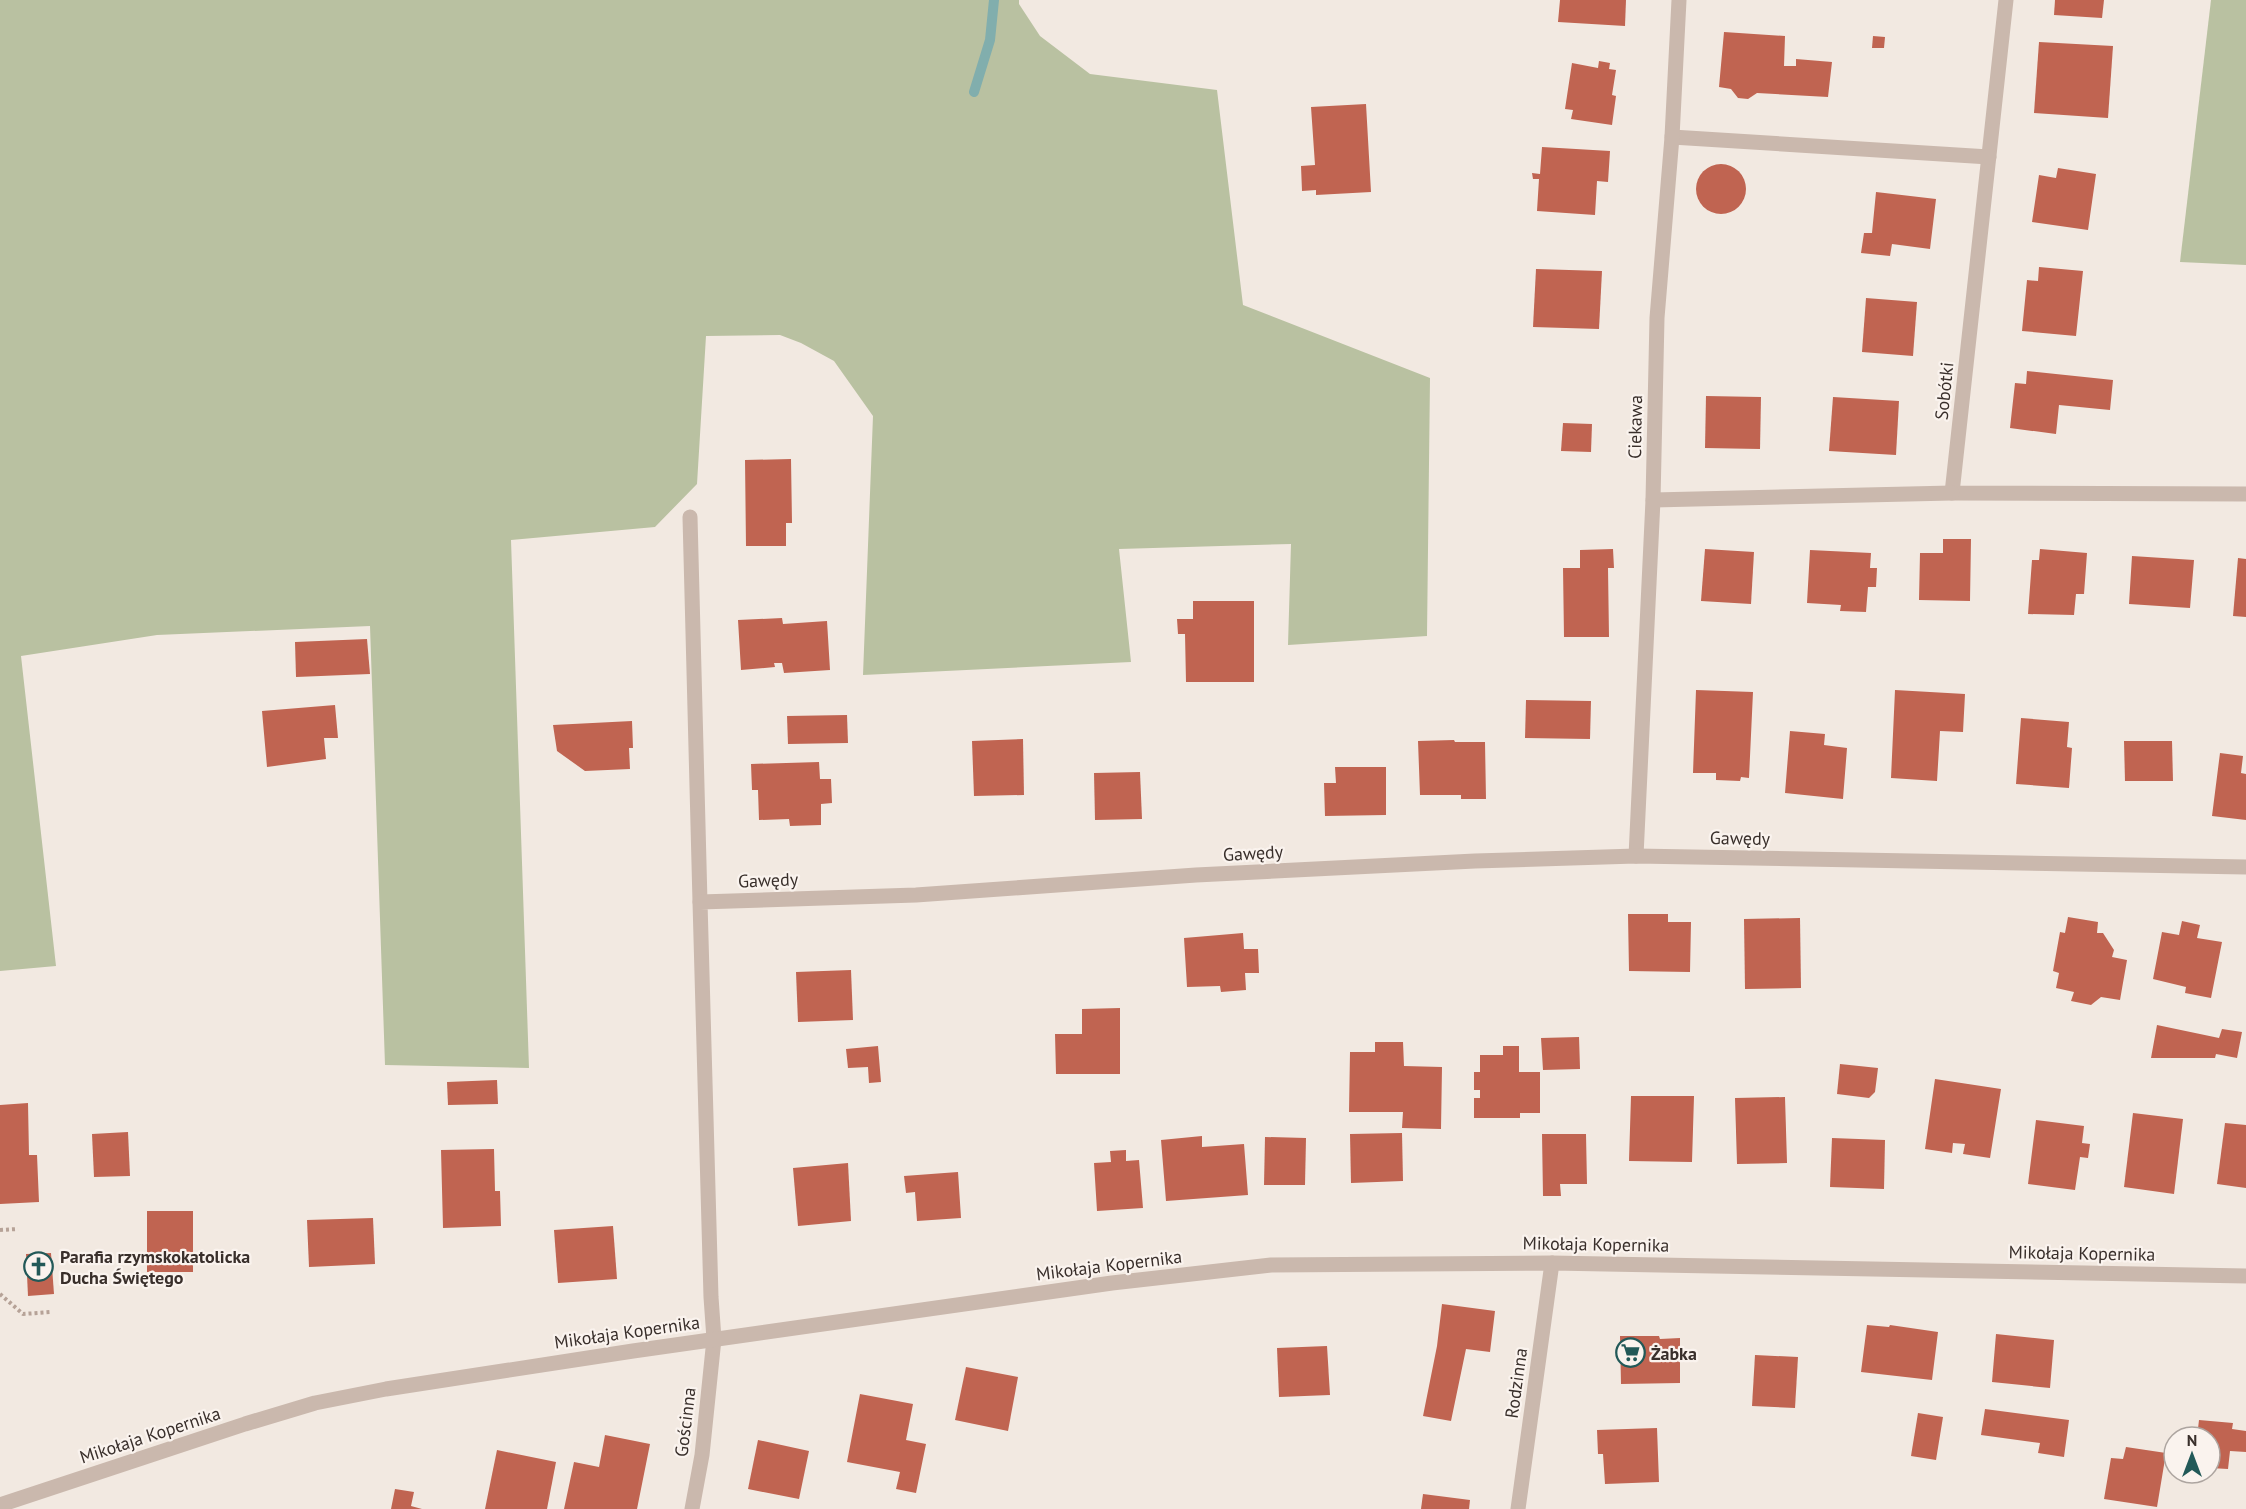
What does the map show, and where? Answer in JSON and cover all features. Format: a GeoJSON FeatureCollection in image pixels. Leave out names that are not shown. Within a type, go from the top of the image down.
{"type":"FeatureCollection","features":[{"type":"Feature","properties":{"kind":"street","name":"Ciekawa"},"geometry":{"type":"LineString","coordinates":[[1636,856],[1653,500],[1657,318],[1672,137],[1679,0]]}},
{"type":"Feature","properties":{"kind":"street","name":"Sobótki"},"geometry":{"type":"LineString","coordinates":[[1952,494],[2006,0]]}},
{"type":"Feature","properties":{"kind":"street"},"geometry":{"type":"LineString","coordinates":[[1672,137],[1989,157]]}},
{"type":"Feature","properties":{"kind":"street"},"geometry":{"type":"LineString","coordinates":[[1653,500],[1952,494],[2246,494]]}},
{"type":"Feature","properties":{"kind":"street"},"geometry":{"type":"LineString","coordinates":[[690,517],[714,1339]]}},
{"type":"Feature","properties":{"kind":"street","name":"Gawędy"},"geometry":{"type":"LineString","coordinates":[[700,902],[916,895],[1196,875],[1475,861],[1636,856],[2246,867]]}},
{"type":"Feature","properties":{"kind":"street","name":"Mikołaja Kopernika"},"geometry":{"type":"LineString","coordinates":[[0,1505],[245,1424],[315,1403],[386,1389],[714,1339],[1112,1283],[1272,1265],[1552,1263],[2246,1276]]}},
{"type":"Feature","properties":{"kind":"street","name":"Rodzinna"},"geometry":{"type":"LineString","coordinates":[[1518,1509],[1552,1263]]}},
{"type":"Feature","properties":{"kind":"street","name":"Gościnna"},"geometry":{"type":"LineString","coordinates":[[692,1509],[702,1455],[714,1339]]}},
{"type":"Feature","properties":{"kind":"path"},"geometry":{"type":"LineString","coordinates":[[0,1230],[18,1229]]}},
{"type":"Feature","properties":{"kind":"path"},"geometry":{"type":"LineString","coordinates":[[0,1294],[23,1314],[51,1312]]}},
{"type":"Feature","properties":{"kind":"green space"},"geometry":{"type":"Polygon","coordinates":[[[0,0],[1019,0],[1019,4],[1040,36],[1090,74],[1217,90],[1243,305],[1430,378],[1427,636],[1288,645],[1291,544],[1119,549],[1131,662],[863,675],[873,416],[834,361],[801,343],[780,335],[706,336],[697,484],[655,527],[511,540],[529,1068],[385,1065],[370,626],[157,635],[21,656],[56,966],[0,971],[0,0]]]}},
{"type":"Feature","properties":{"kind":"green space"},"geometry":{"type":"Polygon","coordinates":[[[2211,0],[2246,0],[2246,265],[2180,262],[2211,0]]]}},
{"type":"Feature","properties":{"kind":"building"},"geometry":{"type":"Polygon","coordinates":[[[1560,0],[1626,0],[1625,26],[1558,22],[1560,0]]]}},
{"type":"Feature","properties":{"kind":"building"},"geometry":{"type":"Polygon","coordinates":[[[2055,0],[2104,0],[2102,18],[2054,15],[2055,0]]]}},
{"type":"Feature","properties":{"kind":"building"},"geometry":{"type":"Polygon","coordinates":[[[1724,32],[1785,36],[1784,66],[1796,66],[1796,59],[1832,62],[1828,97],[1757,93],[1748,99],[1738,98],[1731,89],[1719,87],[1724,32]]]}},
{"type":"Feature","properties":{"kind":"building"},"geometry":{"type":"Polygon","coordinates":[[[1873,36],[1885,37],[1884,48],[1872,48],[1873,36]]]}},
{"type":"Feature","properties":{"kind":"building"},"geometry":{"type":"Polygon","coordinates":[[[2039,42],[2113,46],[2108,118],[2034,113],[2039,42]]]}},
{"type":"Feature","properties":{"kind":"building"},"geometry":{"type":"Polygon","coordinates":[[[1599,61],[1610,63],[1609,69],[1616,70],[1612,95],[1616,96],[1612,125],[1571,119],[1573,110],[1565,109],[1572,63],[1598,68],[1599,61]]]}},
{"type":"Feature","properties":{"kind":"building"},"geometry":{"type":"Polygon","coordinates":[[[1366,104],[1371,192],[1316,195],[1316,190],[1302,191],[1301,166],[1315,165],[1311,107],[1366,104]]]}},
{"type":"Feature","properties":{"kind":"building"},"geometry":{"type":"Polygon","coordinates":[[[1542,147],[1610,151],[1608,182],[1597,181],[1595,215],[1537,211],[1539,179],[1533,179],[1532,173],[1540,174],[1542,147]]]}},
{"type":"Feature","properties":{"kind":"building"},"geometry":{"type":"Polygon","coordinates":[[[1721,164],[1739,171],[1746,189],[1739,207],[1721,214],[1703,207],[1696,189],[1703,171],[1721,164]]]}},
{"type":"Feature","properties":{"kind":"building"},"geometry":{"type":"Polygon","coordinates":[[[2058,168],[2096,174],[2088,230],[2032,222],[2039,175],[2056,178],[2058,168]]]}},
{"type":"Feature","properties":{"kind":"building"},"geometry":{"type":"Polygon","coordinates":[[[1876,192],[1936,199],[1930,249],[1892,244],[1890,256],[1861,253],[1864,233],[1872,233],[1876,192]]]}},
{"type":"Feature","properties":{"kind":"building"},"geometry":{"type":"Polygon","coordinates":[[[2039,267],[2083,271],[2076,336],[2022,331],[2027,280],[2038,281],[2039,267]]]}},
{"type":"Feature","properties":{"kind":"building"},"geometry":{"type":"Polygon","coordinates":[[[1536,269],[1602,271],[1599,329],[1533,327],[1536,269]]]}},
{"type":"Feature","properties":{"kind":"building"},"geometry":{"type":"Polygon","coordinates":[[[1866,298],[1917,302],[1913,356],[1862,352],[1866,298]]]}},
{"type":"Feature","properties":{"kind":"building"},"geometry":{"type":"Polygon","coordinates":[[[2027,371],[2113,380],[2110,410],[2059,405],[2056,434],[2010,428],[2015,383],[2026,384],[2027,371]]]}},
{"type":"Feature","properties":{"kind":"building"},"geometry":{"type":"Polygon","coordinates":[[[1706,396],[1761,397],[1760,449],[1705,448],[1706,396]]]}},
{"type":"Feature","properties":{"kind":"building"},"geometry":{"type":"Polygon","coordinates":[[[1833,397],[1899,401],[1896,455],[1829,451],[1833,397]]]}},
{"type":"Feature","properties":{"kind":"building"},"geometry":{"type":"Polygon","coordinates":[[[1563,423],[1592,424],[1591,452],[1561,451],[1563,423]]]}},
{"type":"Feature","properties":{"kind":"building"},"geometry":{"type":"Polygon","coordinates":[[[791,459],[792,523],[786,523],[786,546],[746,546],[745,460],[791,459]]]}},
{"type":"Feature","properties":{"kind":"building"},"geometry":{"type":"Polygon","coordinates":[[[1943,539],[1971,539],[1970,601],[1919,600],[1920,553],[1943,553],[1943,539]]]}},
{"type":"Feature","properties":{"kind":"building"},"geometry":{"type":"Polygon","coordinates":[[[1613,549],[1614,568],[1608,568],[1609,637],[1564,637],[1563,568],[1580,568],[1580,550],[1613,549]]]}},
{"type":"Feature","properties":{"kind":"building"},"geometry":{"type":"Polygon","coordinates":[[[1705,549],[1754,552],[1751,604],[1701,601],[1705,549]]]}},
{"type":"Feature","properties":{"kind":"building"},"geometry":{"type":"Polygon","coordinates":[[[2040,549],[2087,553],[2084,594],[2076,594],[2074,615],[2028,614],[2032,560],[2039,560],[2040,549]]]}},
{"type":"Feature","properties":{"kind":"building"},"geometry":{"type":"Polygon","coordinates":[[[1810,550],[1871,553],[1870,568],[1877,568],[1876,587],[1868,587],[1866,612],[1840,611],[1841,605],[1807,603],[1810,550]]]}},
{"type":"Feature","properties":{"kind":"building"},"geometry":{"type":"Polygon","coordinates":[[[2132,556],[2194,560],[2190,608],[2129,604],[2132,556]]]}},
{"type":"Feature","properties":{"kind":"building"},"geometry":{"type":"Polygon","coordinates":[[[2238,558],[2246,559],[2246,617],[2233,616],[2238,558]]]}},
{"type":"Feature","properties":{"kind":"building"},"geometry":{"type":"Polygon","coordinates":[[[1193,601],[1254,601],[1254,682],[1186,682],[1185,634],[1178,634],[1177,619],[1193,619],[1193,601]]]}},
{"type":"Feature","properties":{"kind":"building"},"geometry":{"type":"Polygon","coordinates":[[[782,618],[783,624],[827,621],[830,670],[784,673],[782,663],[774,663],[775,667],[741,670],[738,620],[782,618]]]}},
{"type":"Feature","properties":{"kind":"building"},"geometry":{"type":"Polygon","coordinates":[[[367,639],[370,674],[296,677],[295,642],[367,639]]]}},
{"type":"Feature","properties":{"kind":"building"},"geometry":{"type":"Polygon","coordinates":[[[1696,690],[1753,692],[1749,778],[1741,777],[1740,781],[1716,780],[1716,773],[1693,773],[1696,690]]]}},
{"type":"Feature","properties":{"kind":"building"},"geometry":{"type":"Polygon","coordinates":[[[1895,690],[1965,694],[1963,732],[1940,731],[1937,781],[1891,778],[1895,690]]]}},
{"type":"Feature","properties":{"kind":"building"},"geometry":{"type":"Polygon","coordinates":[[[1526,700],[1591,701],[1590,739],[1525,738],[1526,700]]]}},
{"type":"Feature","properties":{"kind":"building"},"geometry":{"type":"Polygon","coordinates":[[[335,705],[338,738],[324,738],[326,759],[267,767],[262,711],[335,705]]]}},
{"type":"Feature","properties":{"kind":"building"},"geometry":{"type":"Polygon","coordinates":[[[847,715],[848,743],[788,744],[787,716],[847,715]]]}},
{"type":"Feature","properties":{"kind":"building"},"geometry":{"type":"Polygon","coordinates":[[[2021,718],[2069,722],[2067,747],[2072,748],[2069,788],[2016,784],[2021,718]]]}},
{"type":"Feature","properties":{"kind":"building"},"geometry":{"type":"Polygon","coordinates":[[[632,721],[633,748],[629,748],[630,769],[585,771],[557,751],[553,725],[632,721]]]}},
{"type":"Feature","properties":{"kind":"building"},"geometry":{"type":"Polygon","coordinates":[[[1790,731],[1825,734],[1824,745],[1847,748],[1843,799],[1785,793],[1790,731]]]}},
{"type":"Feature","properties":{"kind":"building"},"geometry":{"type":"Polygon","coordinates":[[[1023,739],[1024,795],[974,796],[972,741],[1023,739]]]}},
{"type":"Feature","properties":{"kind":"building"},"geometry":{"type":"Polygon","coordinates":[[[1454,740],[1455,742],[1485,742],[1486,799],[1461,799],[1461,795],[1420,795],[1418,741],[1454,740]]]}},
{"type":"Feature","properties":{"kind":"building"},"geometry":{"type":"Polygon","coordinates":[[[2124,741],[2172,741],[2173,781],[2125,781],[2124,741]]]}},
{"type":"Feature","properties":{"kind":"building"},"geometry":{"type":"Polygon","coordinates":[[[2220,753],[2243,756],[2241,773],[2246,774],[2246,820],[2212,816],[2220,753]]]}},
{"type":"Feature","properties":{"kind":"building"},"geometry":{"type":"Polygon","coordinates":[[[819,762],[820,779],[831,779],[832,803],[821,804],[821,825],[790,826],[789,819],[759,820],[758,790],[752,790],[751,764],[819,762]]]}},
{"type":"Feature","properties":{"kind":"building"},"geometry":{"type":"Polygon","coordinates":[[[1335,767],[1386,767],[1386,815],[1325,816],[1324,783],[1336,783],[1335,767]]]}},
{"type":"Feature","properties":{"kind":"building"},"geometry":{"type":"Polygon","coordinates":[[[1140,772],[1142,819],[1095,820],[1094,773],[1140,772]]]}},
{"type":"Feature","properties":{"kind":"building"},"geometry":{"type":"Polygon","coordinates":[[[1628,914],[1668,914],[1668,922],[1691,922],[1690,972],[1629,971],[1628,914]]]}},
{"type":"Feature","properties":{"kind":"building"},"geometry":{"type":"Polygon","coordinates":[[[2068,917],[2098,922],[2097,933],[2103,933],[2114,950],[2112,957],[2127,960],[2120,1000],[2101,997],[2091,1005],[2071,1001],[2074,992],[2056,988],[2059,973],[2053,971],[2060,932],[2065,933],[2068,917]]]}},
{"type":"Feature","properties":{"kind":"building"},"geometry":{"type":"Polygon","coordinates":[[[1800,918],[1801,988],[1745,989],[1744,919],[1800,918]]]}},
{"type":"Feature","properties":{"kind":"building"},"geometry":{"type":"Polygon","coordinates":[[[2182,921],[2200,925],[2197,938],[2222,942],[2211,998],[2185,993],[2186,987],[2153,979],[2162,932],[2179,935],[2182,921]]]}},
{"type":"Feature","properties":{"kind":"building"},"geometry":{"type":"Polygon","coordinates":[[[1243,933],[1244,949],[1258,949],[1259,973],[1245,973],[1246,990],[1221,992],[1220,986],[1187,987],[1184,938],[1243,933]]]}},
{"type":"Feature","properties":{"kind":"building"},"geometry":{"type":"Polygon","coordinates":[[[851,970],[853,1020],[798,1022],[796,972],[851,970]]]}},
{"type":"Feature","properties":{"kind":"building"},"geometry":{"type":"Polygon","coordinates":[[[1120,1008],[1120,1074],[1056,1074],[1055,1034],[1082,1034],[1082,1009],[1120,1008]]]}},
{"type":"Feature","properties":{"kind":"building"},"geometry":{"type":"Polygon","coordinates":[[[2157,1025],[2219,1038],[2222,1029],[2242,1032],[2237,1058],[2216,1054],[2215,1058],[2151,1058],[2157,1025]]]}},
{"type":"Feature","properties":{"kind":"building"},"geometry":{"type":"Polygon","coordinates":[[[1579,1037],[1580,1069],[1543,1070],[1541,1038],[1579,1037]]]}},
{"type":"Feature","properties":{"kind":"building"},"geometry":{"type":"Polygon","coordinates":[[[1375,1042],[1403,1042],[1404,1066],[1442,1067],[1441,1129],[1402,1128],[1403,1112],[1349,1112],[1350,1052],[1375,1052],[1375,1042]]]}},
{"type":"Feature","properties":{"kind":"building"},"geometry":{"type":"Polygon","coordinates":[[[878,1046],[881,1082],[869,1083],[868,1067],[848,1068],[846,1049],[878,1046]]]}},
{"type":"Feature","properties":{"kind":"building"},"geometry":{"type":"Polygon","coordinates":[[[1503,1046],[1519,1046],[1519,1072],[1540,1072],[1540,1113],[1520,1113],[1520,1118],[1474,1118],[1474,1098],[1480,1098],[1480,1090],[1474,1090],[1474,1072],[1480,1072],[1480,1055],[1503,1055],[1503,1046]]]}},
{"type":"Feature","properties":{"kind":"building"},"geometry":{"type":"Polygon","coordinates":[[[1840,1064],[1878,1068],[1875,1092],[1869,1098],[1837,1094],[1840,1064]]]}},
{"type":"Feature","properties":{"kind":"building"},"geometry":{"type":"Polygon","coordinates":[[[1935,1079],[2001,1089],[1990,1158],[1963,1154],[1965,1144],[1953,1143],[1952,1153],[1925,1149],[1935,1079]]]}},
{"type":"Feature","properties":{"kind":"building"},"geometry":{"type":"Polygon","coordinates":[[[497,1080],[498,1104],[448,1105],[447,1082],[497,1080]]]}},
{"type":"Feature","properties":{"kind":"building"},"geometry":{"type":"Polygon","coordinates":[[[1631,1096],[1694,1096],[1692,1162],[1629,1161],[1631,1096]]]}},
{"type":"Feature","properties":{"kind":"building"},"geometry":{"type":"Polygon","coordinates":[[[1785,1097],[1787,1163],[1737,1164],[1735,1098],[1785,1097]]]}},
{"type":"Feature","properties":{"kind":"building"},"geometry":{"type":"Polygon","coordinates":[[[28,1103],[29,1155],[37,1155],[39,1202],[0,1204],[0,1105],[28,1103]]]}},
{"type":"Feature","properties":{"kind":"building"},"geometry":{"type":"Polygon","coordinates":[[[2133,1113],[2183,1119],[2174,1194],[2124,1187],[2133,1113]]]}},
{"type":"Feature","properties":{"kind":"building"},"geometry":{"type":"Polygon","coordinates":[[[2036,1120],[2084,1126],[2082,1143],[2090,1144],[2088,1158],[2080,1157],[2075,1190],[2028,1184],[2036,1120]]]}},
{"type":"Feature","properties":{"kind":"building"},"geometry":{"type":"Polygon","coordinates":[[[2225,1123],[2246,1125],[2246,1188],[2217,1184],[2225,1123]]]}},
{"type":"Feature","properties":{"kind":"building"},"geometry":{"type":"Polygon","coordinates":[[[128,1132],[130,1176],[94,1177],[92,1134],[128,1132]]]}},
{"type":"Feature","properties":{"kind":"building"},"geometry":{"type":"Polygon","coordinates":[[[1402,1133],[1403,1181],[1351,1183],[1350,1134],[1402,1133]]]}},
{"type":"Feature","properties":{"kind":"building"},"geometry":{"type":"Polygon","coordinates":[[[1542,1134],[1586,1134],[1587,1184],[1560,1184],[1561,1196],[1543,1196],[1542,1134]]]}},
{"type":"Feature","properties":{"kind":"building"},"geometry":{"type":"Polygon","coordinates":[[[1202,1136],[1202,1147],[1244,1144],[1248,1195],[1166,1201],[1161,1140],[1202,1136]]]}},
{"type":"Feature","properties":{"kind":"building"},"geometry":{"type":"Polygon","coordinates":[[[1265,1137],[1306,1138],[1305,1185],[1264,1185],[1265,1137]]]}},
{"type":"Feature","properties":{"kind":"building"},"geometry":{"type":"Polygon","coordinates":[[[1832,1138],[1885,1140],[1884,1189],[1830,1187],[1832,1138]]]}},
{"type":"Feature","properties":{"kind":"building"},"geometry":{"type":"Polygon","coordinates":[[[494,1149],[495,1191],[500,1191],[501,1226],[443,1228],[441,1150],[494,1149]]]}},
{"type":"Feature","properties":{"kind":"building"},"geometry":{"type":"Polygon","coordinates":[[[1126,1150],[1126,1161],[1139,1160],[1143,1208],[1097,1211],[1094,1163],[1111,1162],[1110,1151],[1126,1150]]]}},
{"type":"Feature","properties":{"kind":"building"},"geometry":{"type":"Polygon","coordinates":[[[848,1163],[851,1221],[798,1226],[793,1168],[848,1163]]]}},
{"type":"Feature","properties":{"kind":"building"},"geometry":{"type":"Polygon","coordinates":[[[958,1172],[961,1218],[917,1221],[915,1192],[906,1193],[904,1176],[958,1172]]]}},
{"type":"Feature","properties":{"kind":"building"},"geometry":{"type":"Polygon","coordinates":[[[147,1211],[193,1211],[193,1272],[147,1272],[147,1211]]]}},
{"type":"Feature","properties":{"kind":"building"},"geometry":{"type":"Polygon","coordinates":[[[373,1218],[375,1264],[309,1267],[307,1220],[373,1218]]]}},
{"type":"Feature","properties":{"kind":"building"},"geometry":{"type":"Polygon","coordinates":[[[613,1226],[617,1279],[558,1283],[554,1230],[613,1226]]]}},
{"type":"Feature","properties":{"kind":"building"},"geometry":{"type":"Polygon","coordinates":[[[51,1253],[54,1294],[28,1296],[26,1254],[51,1253]]]}},
{"type":"Feature","properties":{"kind":"building"},"geometry":{"type":"Polygon","coordinates":[[[1442,1304],[1495,1311],[1490,1352],[1466,1349],[1451,1421],[1423,1416],[1437,1346],[1442,1304]]]}},
{"type":"Feature","properties":{"kind":"building"},"geometry":{"type":"Polygon","coordinates":[[[1867,1325],[1889,1327],[1890,1325],[1938,1332],[1932,1380],[1861,1372],[1867,1325]]]}},
{"type":"Feature","properties":{"kind":"building"},"geometry":{"type":"Polygon","coordinates":[[[1996,1334],[2054,1340],[2050,1388],[1992,1382],[1996,1334]]]}},
{"type":"Feature","properties":{"kind":"building"},"geometry":{"type":"Polygon","coordinates":[[[1620,1336],[1680,1338],[1680,1383],[1621,1384],[1620,1336]]]}},
{"type":"Feature","properties":{"kind":"building"},"geometry":{"type":"Polygon","coordinates":[[[1327,1346],[1330,1395],[1279,1397],[1277,1348],[1327,1346]]]}},
{"type":"Feature","properties":{"kind":"building"},"geometry":{"type":"Polygon","coordinates":[[[1755,1355],[1798,1357],[1795,1408],[1752,1406],[1755,1355]]]}},
{"type":"Feature","properties":{"kind":"building"},"geometry":{"type":"Polygon","coordinates":[[[966,1367],[1018,1377],[1008,1431],[955,1420],[966,1367]]]}},
{"type":"Feature","properties":{"kind":"building"},"geometry":{"type":"Polygon","coordinates":[[[860,1394],[913,1404],[906,1440],[926,1444],[916,1493],[896,1489],[900,1472],[847,1462],[860,1394]]]}},
{"type":"Feature","properties":{"kind":"building"},"geometry":{"type":"Polygon","coordinates":[[[1985,1409],[2069,1420],[2064,1457],[2038,1453],[2040,1443],[1981,1435],[1985,1409]]]}},
{"type":"Feature","properties":{"kind":"building"},"geometry":{"type":"Polygon","coordinates":[[[1918,1413],[1943,1417],[1936,1460],[1911,1456],[1918,1413]]]}},
{"type":"Feature","properties":{"kind":"building"},"geometry":{"type":"Polygon","coordinates":[[[2199,1420],[2233,1423],[2232,1429],[2246,1431],[2246,1452],[2230,1451],[2228,1469],[2222,1469],[2222,1425],[2198,1425],[2199,1420]]]}},
{"type":"Feature","properties":{"kind":"building"},"geometry":{"type":"Polygon","coordinates":[[[1657,1428],[1659,1482],[1605,1484],[1603,1454],[1598,1454],[1597,1430],[1657,1428]]]}},
{"type":"Feature","properties":{"kind":"building"},"geometry":{"type":"Polygon","coordinates":[[[605,1435],[650,1444],[637,1509],[564,1509],[574,1462],[599,1467],[605,1435]]]}},
{"type":"Feature","properties":{"kind":"building"},"geometry":{"type":"Polygon","coordinates":[[[758,1440],[809,1451],[799,1499],[748,1489],[758,1440]]]}},
{"type":"Feature","properties":{"kind":"building"},"geometry":{"type":"Polygon","coordinates":[[[2126,1447],[2162,1452],[2162,1477],[2157,1507],[2104,1499],[2111,1458],[2123,1459],[2126,1447]]]}},
{"type":"Feature","properties":{"kind":"building"},"geometry":{"type":"Polygon","coordinates":[[[497,1450],[556,1462],[547,1509],[485,1509],[497,1450]]]}},
{"type":"Feature","properties":{"kind":"building"},"geometry":{"type":"Polygon","coordinates":[[[395,1489],[414,1492],[411,1506],[422,1509],[391,1509],[395,1489]]]}},
{"type":"Feature","properties":{"kind":"building"},"geometry":{"type":"Polygon","coordinates":[[[1423,1494],[1470,1500],[1469,1509],[1421,1509],[1423,1494]]]}},
{"type":"Feature","properties":{"kind":"waterway"},"geometry":{"type":"LineString","coordinates":[[974,92],[990,40],[994,0]]}},
{"type":"Feature","properties":{"kind":"place","name":"Parafia rzymskokatolicka Ducha Świętego"},"geometry":{"type":"Point","coordinates":[39,1266]}},
{"type":"Feature","properties":{"kind":"place","name":"Żabka"},"geometry":{"type":"Point","coordinates":[1630,1353]}}]}
